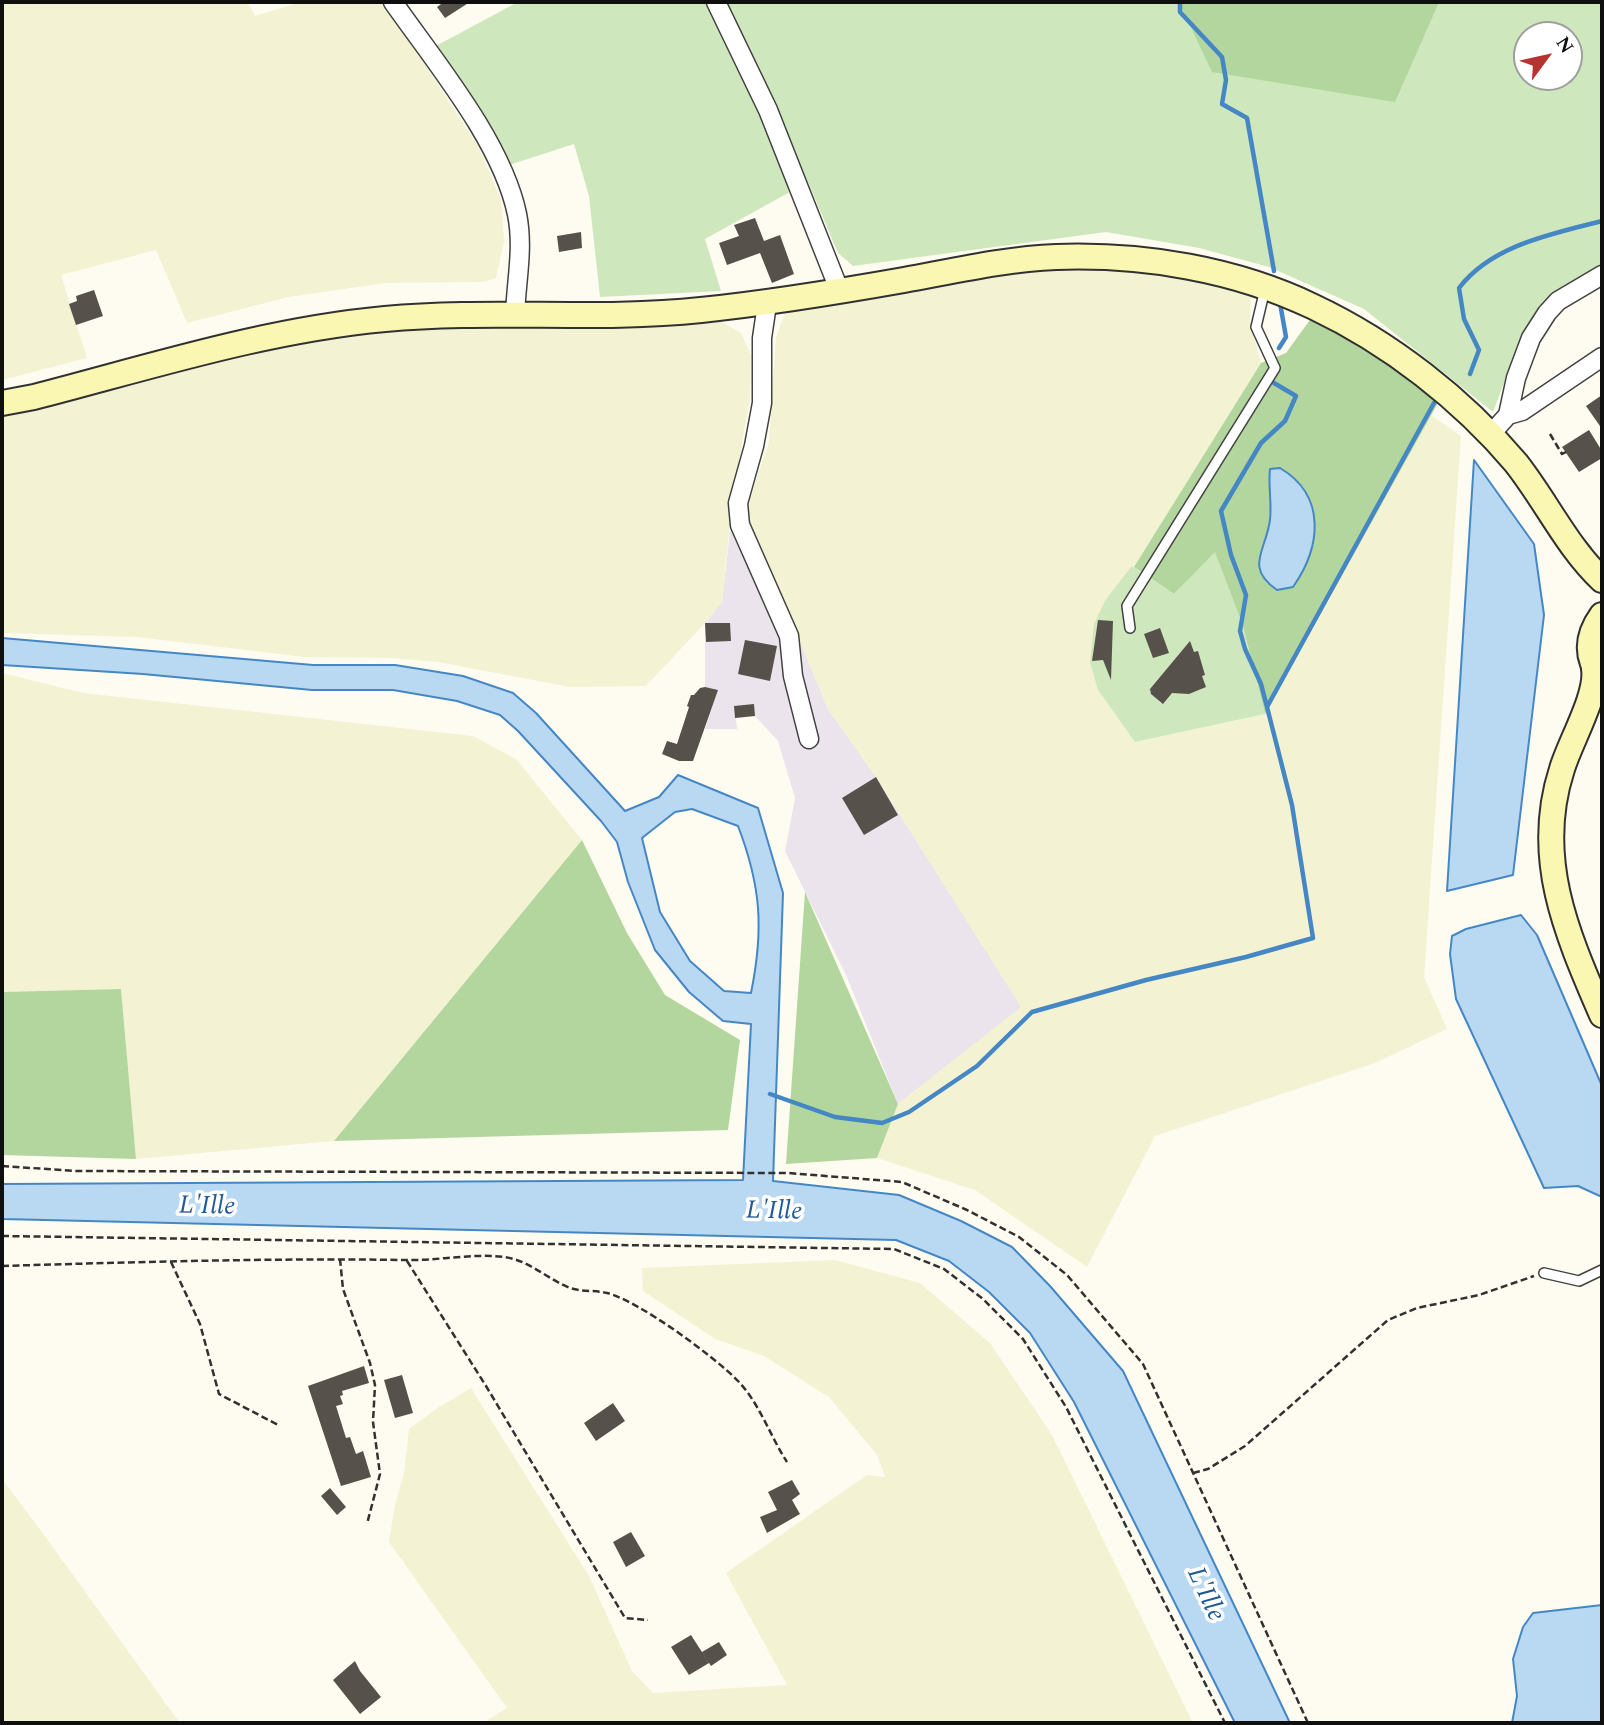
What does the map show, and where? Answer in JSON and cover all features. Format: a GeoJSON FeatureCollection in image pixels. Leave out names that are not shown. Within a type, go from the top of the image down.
{"type":"FeatureCollection","features":[{"type":"Feature","properties":{"kind":"main road"},"geometry":{"type":"LineString","coordinates":[[2,403],[34,397],[109,372],[278,333],[386,312],[515,316],[604,310],[664,314],[761,298],[840,292],[1073,251],[1195,267],[1265,288],[1314,307],[1374,341],[1433,382],[1490,435],[1517,465],[1594,572],[1602,616],[1594,628],[1590,656],[1598,674],[1595,688],[1561,770],[1552,806],[1550,855],[1555,891],[1566,926],[1602,1015]]}},
{"type":"Feature","properties":{"kind":"main road"},"geometry":{"type":"LineString","coordinates":[[1577,727],[1602,702]]}},
{"type":"Feature","properties":{"kind":"street"},"geometry":{"type":"LineString","coordinates":[[393,2],[490,144],[506,178],[517,214],[521,253],[515,316]]}},
{"type":"Feature","properties":{"kind":"street"},"geometry":{"type":"LineString","coordinates":[[716,2],[768,110],[840,292]]}},
{"type":"Feature","properties":{"kind":"street"},"geometry":{"type":"LineString","coordinates":[[1490,435],[1508,415],[1516,378],[1531,338],[1542,322],[1558,302],[1602,275]]}},
{"type":"Feature","properties":{"kind":"street"},"geometry":{"type":"LineString","coordinates":[[761,298],[762,403],[754,446],[738,503],[740,525],[789,636],[793,676],[809,739]]}},
{"type":"Feature","properties":{"kind":"street"},"geometry":{"type":"LineString","coordinates":[[1508,415],[1522,411],[1602,357]]}},
{"type":"Feature","properties":{"kind":"lane"},"geometry":{"type":"LineString","coordinates":[[1130,628],[1127,606],[1275,368],[1256,327],[1265,288]]}},
{"type":"Feature","properties":{"kind":"lane"},"geometry":{"type":"LineString","coordinates":[[1544,1273],[1578,1281],[1602,1270]]}},
{"type":"Feature","properties":{"kind":"path"},"geometry":{"type":"LineString","coordinates":[[1550,434],[1559,452],[1566,452]]}},
{"type":"Feature","properties":{"kind":"path"},"geometry":{"type":"LineString","coordinates":[[2,1166],[76,1171],[736,1172],[788,1173],[902,1182],[967,1210],[1019,1237],[1067,1275],[1143,1364],[1308,1723]]}},
{"type":"Feature","properties":{"kind":"path"},"geometry":{"type":"LineString","coordinates":[[2,1236],[894,1249],[944,1269],[983,1299],[1023,1339],[1066,1407],[1225,1723]]}},
{"type":"Feature","properties":{"kind":"path"},"geometry":{"type":"LineString","coordinates":[[2,1266],[340,1258],[406,1260],[502,1256],[519,1259],[571,1289],[609,1293],[643,1310],[687,1339],[738,1380],[755,1402],[787,1462]]}},
{"type":"Feature","properties":{"kind":"path"},"geometry":{"type":"LineString","coordinates":[[340,1258],[343,1289],[370,1363],[375,1385],[373,1422],[380,1474],[367,1524]]}},
{"type":"Feature","properties":{"kind":"path"},"geometry":{"type":"LineString","coordinates":[[406,1260],[486,1386],[625,1618],[648,1620]]}},
{"type":"Feature","properties":{"kind":"path"},"geometry":{"type":"LineString","coordinates":[[170,1261],[200,1324],[219,1394],[280,1426]]}},
{"type":"Feature","properties":{"kind":"path"},"geometry":{"type":"LineString","coordinates":[[1193,1474],[1208,1469],[1245,1446],[1388,1320],[1417,1308],[1479,1294],[1544,1273]]}},
{"type":"Feature","properties":{"kind":"shaded area"},"geometry":{"type":"Polygon","coordinates":[[[746,510],[828,709],[876,777],[1022,1007],[898,1104],[846,975],[785,851],[795,798],[778,741],[755,716],[736,718],[737,729],[705,729],[717,691],[705,687],[705,623],[722,602],[730,531],[746,510]]]}},
{"type":"Feature","properties":{"kind":"green space"},"geometry":{"type":"Polygon","coordinates":[[[2,2],[248,2],[255,16],[301,2],[385,2],[479,148],[501,199],[504,242],[496,278],[482,282],[385,283],[289,297],[187,323],[156,250],[61,275],[87,358],[2,380],[2,2]]]}},
{"type":"Feature","properties":{"kind":"green space"},"geometry":{"type":"Polygon","coordinates":[[[518,2],[1602,2],[1602,268],[1575,282],[1541,308],[1517,350],[1493,412],[1364,309],[1269,267],[1199,248],[1106,232],[853,266],[838,253],[808,182],[705,239],[721,291],[600,297],[589,196],[574,144],[506,166],[432,48],[518,2]]]}},
{"type":"Feature","properties":{"kind":"green space"},"geometry":{"type":"Polygon","coordinates":[[[1179,2],[1439,2],[1395,102],[1212,72],[1179,2]]]}},
{"type":"Feature","properties":{"kind":"green space"},"geometry":{"type":"Polygon","coordinates":[[[1094,267],[1195,277],[1251,293],[1250,323],[1261,363],[1134,567],[1106,599],[1090,663],[1098,690],[1135,742],[1265,714],[1431,415],[1461,436],[1424,977],[1447,1029],[1375,1063],[1155,1136],[1087,1267],[975,1190],[877,1158],[898,1104],[1021,1007],[876,777],[828,709],[746,510],[769,442],[776,338],[785,312],[1023,270],[1094,267]]]}},
{"type":"Feature","properties":{"kind":"green space"},"geometry":{"type":"Polygon","coordinates":[[[1312,317],[1392,362],[1439,401],[1265,714],[1243,626],[1215,552],[1174,594],[1134,567],[1261,363],[1286,353],[1312,317]]]}},
{"type":"Feature","properties":{"kind":"green space"},"geometry":{"type":"Polygon","coordinates":[[[720,321],[741,333],[751,355],[750,398],[733,494],[722,602],[646,686],[570,687],[438,662],[392,658],[305,657],[137,637],[2,633],[2,413],[270,344],[402,327],[569,326],[720,321]]]}},
{"type":"Feature","properties":{"kind":"green space"},"geometry":{"type":"Polygon","coordinates":[[[1215,551],[1243,626],[1265,714],[1135,742],[1098,690],[1090,663],[1094,624],[1106,599],[1132,566],[1174,594],[1215,551]]]}},
{"type":"Feature","properties":{"kind":"green space"},"geometry":{"type":"Polygon","coordinates":[[[2,673],[83,693],[473,736],[516,759],[582,840],[334,1141],[136,1159],[121,989],[2,992],[2,673]]]}},
{"type":"Feature","properties":{"kind":"green space"},"geometry":{"type":"Polygon","coordinates":[[[582,840],[627,933],[665,995],[740,1040],[728,1130],[334,1141],[582,840]]]}},
{"type":"Feature","properties":{"kind":"green space"},"geometry":{"type":"Polygon","coordinates":[[[805,892],[898,1104],[877,1158],[786,1164],[805,892]]]}},
{"type":"Feature","properties":{"kind":"green space"},"geometry":{"type":"Polygon","coordinates":[[[121,989],[136,1159],[2,1155],[2,992],[121,989]]]}},
{"type":"Feature","properties":{"kind":"green space"},"geometry":{"type":"Polygon","coordinates":[[[835,1260],[920,1283],[990,1343],[1052,1435],[1193,1723],[483,1723],[507,1708],[389,1542],[404,1473],[409,1429],[471,1388],[589,1576],[632,1671],[653,1693],[787,1685],[726,1573],[867,1475],[885,1477],[877,1455],[829,1397],[764,1356],[715,1339],[643,1291],[642,1268],[835,1260]]]}},
{"type":"Feature","properties":{"kind":"green space"},"geometry":{"type":"Polygon","coordinates":[[[2,1479],[39,1528],[180,1723],[2,1723],[2,1479]]]}},
{"type":"Feature","properties":{"kind":"water"},"geometry":{"type":"Polygon","coordinates":[[[1474,460],[1534,544],[1544,615],[1513,875],[1447,891],[1474,460]]]}},
{"type":"Feature","properties":{"kind":"water"},"geometry":{"type":"Polygon","coordinates":[[[1280,468],[1306,493],[1315,523],[1314,539],[1302,572],[1293,587],[1277,590],[1261,574],[1259,566],[1270,520],[1270,469],[1280,468]]]}},
{"type":"Feature","properties":{"kind":"water","name":"L'Ille"},"geometry":{"type":"Polygon","coordinates":[[[2,638],[313,665],[395,665],[463,676],[513,693],[536,713],[625,811],[659,797],[678,775],[758,808],[783,893],[773,1181],[899,1195],[961,1221],[1012,1247],[1050,1286],[1123,1371],[1290,1723],[1235,1723],[1074,1402],[1030,1333],[989,1292],[949,1261],[896,1240],[2,1219],[2,1184],[743,1180],[751,1024],[723,1021],[689,992],[655,950],[628,882],[617,842],[601,821],[500,715],[457,701],[393,690],[312,690],[143,674],[2,665],[2,638]],[[692,809],[675,812],[642,838],[660,912],[690,961],[724,991],[751,993],[758,948],[758,908],[752,868],[738,826],[692,809]]]}},
{"type":"Feature","properties":{"kind":"water"},"geometry":{"type":"Polygon","coordinates":[[[1521,915],[1537,935],[1602,1086],[1602,1197],[1578,1186],[1544,1188],[1456,999],[1450,954],[1452,936],[1466,929],[1521,915]]]}},
{"type":"Feature","properties":{"kind":"water"},"geometry":{"type":"Polygon","coordinates":[[[1602,1605],[1602,1723],[1512,1723],[1517,1696],[1513,1659],[1523,1627],[1533,1613],[1602,1605]]]}},
{"type":"Feature","properties":{"kind":"building"},"geometry":{"type":"Polygon","coordinates":[[[444,2],[470,2],[445,18],[437,7],[444,2]]]}},
{"type":"Feature","properties":{"kind":"building"},"geometry":{"type":"Polygon","coordinates":[[[755,218],[764,241],[780,235],[794,274],[772,283],[760,253],[727,265],[719,243],[739,236],[734,225],[755,218]]]}},
{"type":"Feature","properties":{"kind":"building"},"geometry":{"type":"Polygon","coordinates":[[[581,232],[582,248],[559,252],[557,236],[581,232]]]}},
{"type":"Feature","properties":{"kind":"building"},"geometry":{"type":"Polygon","coordinates":[[[94,290],[103,316],[76,325],[69,304],[77,301],[76,296],[94,290]]]}},
{"type":"Feature","properties":{"kind":"building"},"geometry":{"type":"Polygon","coordinates":[[[1602,395],[1602,429],[1586,406],[1602,395]]]}},
{"type":"Feature","properties":{"kind":"building"},"geometry":{"type":"Polygon","coordinates":[[[1589,430],[1602,451],[1602,458],[1579,472],[1562,447],[1589,430]]]}},
{"type":"Feature","properties":{"kind":"building"},"geometry":{"type":"Polygon","coordinates":[[[1098,620],[1113,621],[1111,680],[1103,660],[1092,661],[1098,620]]]}},
{"type":"Feature","properties":{"kind":"building"},"geometry":{"type":"Polygon","coordinates":[[[705,623],[730,623],[731,641],[706,642],[705,623]]]}},
{"type":"Feature","properties":{"kind":"building"},"geometry":{"type":"Polygon","coordinates":[[[1160,628],[1169,653],[1153,658],[1144,634],[1160,628]]]}},
{"type":"Feature","properties":{"kind":"building"},"geometry":{"type":"Polygon","coordinates":[[[745,640],[777,646],[770,681],[738,674],[745,640]]]}},
{"type":"Feature","properties":{"kind":"building"},"geometry":{"type":"Polygon","coordinates":[[[1190,641],[1194,652],[1198,651],[1206,687],[1189,694],[1172,693],[1163,704],[1151,694],[1150,689],[1190,641]]]}},
{"type":"Feature","properties":{"kind":"building"},"geometry":{"type":"Polygon","coordinates":[[[705,687],[718,690],[693,761],[679,761],[662,754],[667,741],[677,744],[691,695],[705,687]]]}},
{"type":"Feature","properties":{"kind":"building"},"geometry":{"type":"Polygon","coordinates":[[[754,704],[755,716],[735,718],[734,706],[754,704]]]}},
{"type":"Feature","properties":{"kind":"building"},"geometry":{"type":"Polygon","coordinates":[[[876,777],[898,815],[864,835],[842,798],[876,777]]]}},
{"type":"Feature","properties":{"kind":"building"},"geometry":{"type":"Polygon","coordinates":[[[364,1366],[369,1383],[342,1391],[343,1395],[340,1396],[343,1404],[336,1406],[346,1438],[350,1437],[356,1454],[363,1451],[371,1477],[341,1486],[308,1386],[364,1366]]]}},
{"type":"Feature","properties":{"kind":"building"},"geometry":{"type":"Polygon","coordinates":[[[402,1375],[413,1413],[395,1418],[384,1380],[402,1375]]]}},
{"type":"Feature","properties":{"kind":"building"},"geometry":{"type":"Polygon","coordinates":[[[613,1403],[625,1421],[596,1441],[584,1423],[613,1403]]]}},
{"type":"Feature","properties":{"kind":"building"},"geometry":{"type":"Polygon","coordinates":[[[792,1480],[800,1494],[792,1500],[800,1514],[767,1533],[760,1517],[777,1510],[768,1492],[792,1480]]]}},
{"type":"Feature","properties":{"kind":"building"},"geometry":{"type":"Polygon","coordinates":[[[330,1488],[346,1507],[337,1515],[321,1496],[330,1488]]]}},
{"type":"Feature","properties":{"kind":"building"},"geometry":{"type":"Polygon","coordinates":[[[631,1532],[645,1556],[626,1567],[613,1542],[631,1532]]]}},
{"type":"Feature","properties":{"kind":"building"},"geometry":{"type":"Polygon","coordinates":[[[691,1635],[709,1663],[689,1675],[671,1647],[691,1635]]]}},
{"type":"Feature","properties":{"kind":"building"},"geometry":{"type":"Polygon","coordinates":[[[719,1642],[727,1655],[711,1666],[702,1652],[719,1642]]]}},
{"type":"Feature","properties":{"kind":"building"},"geometry":{"type":"Polygon","coordinates":[[[355,1661],[381,1697],[360,1714],[333,1680],[355,1661]]]}},
{"type":"Feature","properties":{"kind":"waterway"},"geometry":{"type":"LineString","coordinates":[[1180,2],[1180,12],[1222,57],[1226,80],[1222,104],[1247,118],[1274,271]]}},
{"type":"Feature","properties":{"kind":"waterway"},"geometry":{"type":"LineString","coordinates":[[1470,374],[1479,350],[1464,319],[1459,288],[1488,261],[1506,251],[1543,237],[1602,221]]}},
{"type":"Feature","properties":{"kind":"waterway"},"geometry":{"type":"LineString","coordinates":[[1279,348],[1286,337],[1280,303]]}},
{"type":"Feature","properties":{"kind":"waterway"},"geometry":{"type":"LineString","coordinates":[[1267,707],[1240,631],[1246,595],[1231,555],[1221,511],[1261,443],[1285,421],[1296,396],[1274,383]]}},
{"type":"Feature","properties":{"kind":"waterway"},"geometry":{"type":"LineString","coordinates":[[770,1094],[835,1117],[882,1123],[909,1112],[977,1066],[1032,1012],[1313,938],[1292,805],[1267,707],[1434,403]]}}]}
